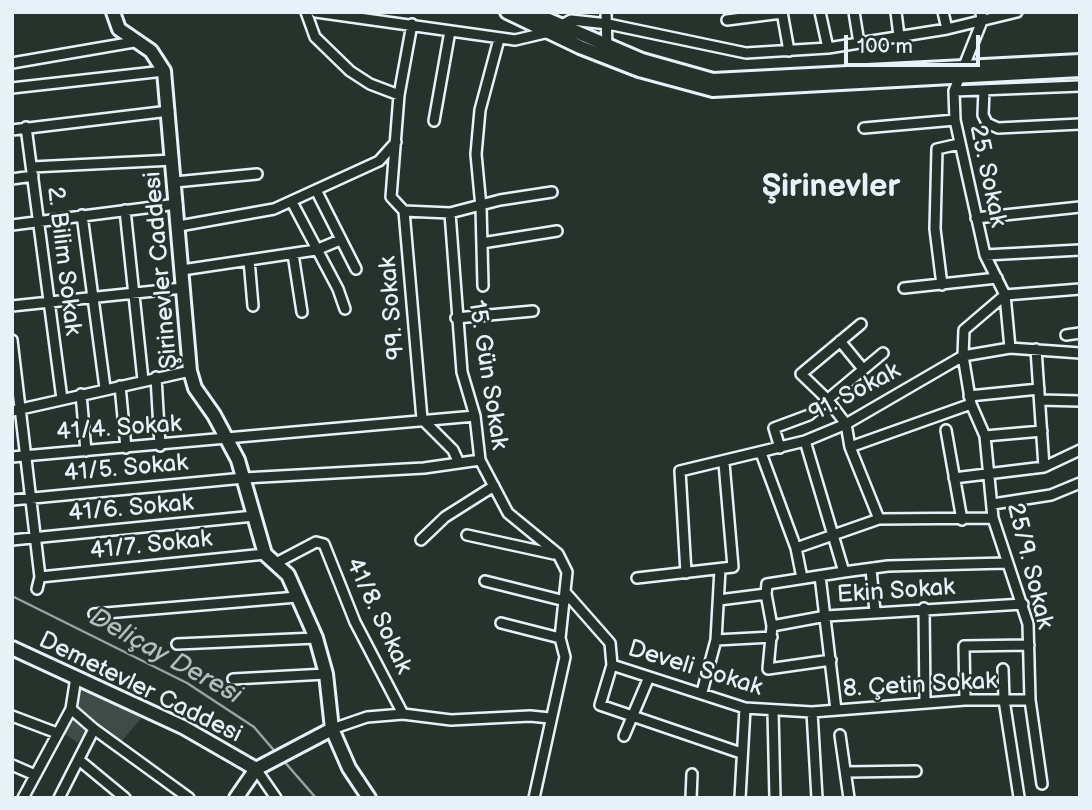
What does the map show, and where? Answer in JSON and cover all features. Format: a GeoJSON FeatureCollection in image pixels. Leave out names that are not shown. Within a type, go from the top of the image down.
{"type":"FeatureCollection","features":[{"type":"Feature","properties":{"kind":"main road"},"geometry":{"type":"LineString","coordinates":[[113,12],[119,29],[151,51],[164,71]]}},
{"type":"Feature","properties":{"kind":"main road"},"geometry":{"type":"LineString","coordinates":[[508,12],[606,52],[713,80],[1080,70]]}},
{"type":"Feature","properties":{"kind":"main road"},"geometry":{"type":"LineString","coordinates":[[530,12],[553,29]]}},
{"type":"Feature","properties":{"kind":"main road"},"geometry":{"type":"LineString","coordinates":[[960,73],[1080,61]]}},
{"type":"Feature","properties":{"kind":"main road","name":"Şirinevler Caddesi"},"geometry":{"type":"LineString","coordinates":[[164,71],[190,371],[195,387],[228,440],[244,478],[265,554]]}},
{"type":"Feature","properties":{"kind":"main road"},"geometry":{"type":"LineString","coordinates":[[265,554],[288,575],[316,638],[326,674],[332,729],[349,768],[369,798]]}},
{"type":"Feature","properties":{"kind":"main road","name":"Demetevler Caddesi"},"geometry":{"type":"LineString","coordinates":[[12,648],[183,727],[259,768]]}},
{"type":"Feature","properties":{"kind":"main road"},"geometry":{"type":"LineString","coordinates":[[236,798],[259,768],[332,729]]}},
{"type":"Feature","properties":{"kind":"street"},"geometry":{"type":"LineString","coordinates":[[306,12],[315,37],[350,71],[370,84],[399,95]]}},
{"type":"Feature","properties":{"kind":"street"},"geometry":{"type":"LineString","coordinates":[[316,12],[514,40],[553,29],[571,20],[608,24],[746,53],[828,48],[947,29],[981,16],[1017,12]]}},
{"type":"Feature","properties":{"kind":"street"},"geometry":{"type":"LineString","coordinates":[[606,12],[606,52]]}},
{"type":"Feature","properties":{"kind":"street"},"geometry":{"type":"LineString","coordinates":[[820,12],[828,48]]}},
{"type":"Feature","properties":{"kind":"street"},"geometry":{"type":"LineString","coordinates":[[854,12],[859,43]]}},
{"type":"Feature","properties":{"kind":"street"},"geometry":{"type":"LineString","coordinates":[[896,12],[899,36]]}},
{"type":"Feature","properties":{"kind":"street"},"geometry":{"type":"LineString","coordinates":[[943,12],[947,29]]}},
{"type":"Feature","properties":{"kind":"street"},"geometry":{"type":"LineString","coordinates":[[727,20],[782,13],[789,51]]}},
{"type":"Feature","properties":{"kind":"street","name":"25. Sokak"},"geometry":{"type":"LineString","coordinates":[[981,16],[954,91],[955,120],[985,255],[1005,295],[1010,348]]}},
{"type":"Feature","properties":{"kind":"street","name":"99. Sokak"},"geometry":{"type":"LineString","coordinates":[[412,24],[399,95],[391,197],[404,211],[422,419]]}},
{"type":"Feature","properties":{"kind":"street"},"geometry":{"type":"LineString","coordinates":[[434,121],[450,31]]}},
{"type":"Feature","properties":{"kind":"street"},"geometry":{"type":"LineString","coordinates":[[483,286],[481,206],[476,154],[480,110],[499,39]]}},
{"type":"Feature","properties":{"kind":"street"},"geometry":{"type":"LineString","coordinates":[[12,63],[134,41]]}},
{"type":"Feature","properties":{"kind":"street"},"geometry":{"type":"LineString","coordinates":[[12,88],[164,71]]}},
{"type":"Feature","properties":{"kind":"street"},"geometry":{"type":"LineString","coordinates":[[954,91],[1080,86]]}},
{"type":"Feature","properties":{"kind":"street"},"geometry":{"type":"LineString","coordinates":[[984,90],[983,115],[987,123],[998,128],[1079,126]]}},
{"type":"Feature","properties":{"kind":"street"},"geometry":{"type":"LineString","coordinates":[[12,130],[169,111]]}},
{"type":"Feature","properties":{"kind":"street"},"geometry":{"type":"LineString","coordinates":[[864,128],[955,120]]}},
{"type":"Feature","properties":{"kind":"street","name":"2. Bilim Sokak"},"geometry":{"type":"LineString","coordinates":[[26,127],[62,399]]}},
{"type":"Feature","properties":{"kind":"street"},"geometry":{"type":"LineString","coordinates":[[179,226],[274,209],[292,202],[379,161],[397,141]]}},
{"type":"Feature","properties":{"kind":"street"},"geometry":{"type":"LineString","coordinates":[[942,285],[935,229],[937,149],[959,144]]}},
{"type":"Feature","properties":{"kind":"street"},"geometry":{"type":"LineString","coordinates":[[12,179],[33,171],[173,160]]}},
{"type":"Feature","properties":{"kind":"street"},"geometry":{"type":"LineString","coordinates":[[175,182],[257,174]]}},
{"type":"Feature","properties":{"kind":"street"},"geometry":{"type":"LineString","coordinates":[[316,190],[356,269]]}},
{"type":"Feature","properties":{"kind":"street"},"geometry":{"type":"LineString","coordinates":[[404,211],[450,213],[552,192]]}},
{"type":"Feature","properties":{"kind":"street"},"geometry":{"type":"LineString","coordinates":[[292,202],[338,289],[345,309]]}},
{"type":"Feature","properties":{"kind":"street"},"geometry":{"type":"LineString","coordinates":[[12,225],[177,204]]}},
{"type":"Feature","properties":{"kind":"street"},"geometry":{"type":"LineString","coordinates":[[976,218],[1080,207]]}},
{"type":"Feature","properties":{"kind":"street"},"geometry":{"type":"LineString","coordinates":[[125,210],[143,380]]}},
{"type":"Feature","properties":{"kind":"street","name":"15. Gün Sokak"},"geometry":{"type":"LineString","coordinates":[[450,213],[462,372],[475,416],[480,460],[514,521],[558,554]]}},
{"type":"Feature","properties":{"kind":"street"},"geometry":{"type":"LineString","coordinates":[[82,215],[105,388]]}},
{"type":"Feature","properties":{"kind":"street"},"geometry":{"type":"LineString","coordinates":[[482,243],[557,231]]}},
{"type":"Feature","properties":{"kind":"street"},"geometry":{"type":"LineString","coordinates":[[182,270],[316,250],[340,240]]}},
{"type":"Feature","properties":{"kind":"street"},"geometry":{"type":"LineString","coordinates":[[985,255],[1080,250]]}},
{"type":"Feature","properties":{"kind":"street"},"geometry":{"type":"LineString","coordinates":[[293,254],[302,312]]}},
{"type":"Feature","properties":{"kind":"street"},"geometry":{"type":"LineString","coordinates":[[248,260],[253,306]]}},
{"type":"Feature","properties":{"kind":"street"},"geometry":{"type":"LineString","coordinates":[[905,288],[997,278]]}},
{"type":"Feature","properties":{"kind":"street"},"geometry":{"type":"LineString","coordinates":[[12,306],[183,288]]}},
{"type":"Feature","properties":{"kind":"street"},"geometry":{"type":"LineString","coordinates":[[1005,295],[1080,289]]}},
{"type":"Feature","properties":{"kind":"street","name":"25/9. Sokak"},"geometry":{"type":"LineString","coordinates":[[1005,295],[964,330],[963,356],[970,400],[985,436],[993,518],[1006,563],[1023,604],[1030,700],[1042,784]]}},
{"type":"Feature","properties":{"kind":"street"},"geometry":{"type":"LineString","coordinates":[[456,318],[533,311]]}},
{"type":"Feature","properties":{"kind":"street"},"geometry":{"type":"LineString","coordinates":[[861,324],[801,374],[827,399],[846,425],[850,447],[879,519]]}},
{"type":"Feature","properties":{"kind":"street"},"geometry":{"type":"LineString","coordinates":[[1066,334],[1080,333]]}},
{"type":"Feature","properties":{"kind":"street"},"geometry":{"type":"LineString","coordinates":[[12,340],[17,410],[36,537],[40,577],[37,589]]}},
{"type":"Feature","properties":{"kind":"street"},"geometry":{"type":"LineString","coordinates":[[840,341],[863,369]]}},
{"type":"Feature","properties":{"kind":"street"},"geometry":{"type":"LineString","coordinates":[[963,356],[1010,348],[1080,353]]}},
{"type":"Feature","properties":{"kind":"street"},"geometry":{"type":"LineString","coordinates":[[1036,349],[1045,467]]}},
{"type":"Feature","properties":{"kind":"street"},"geometry":{"type":"LineString","coordinates":[[779,448],[774,428],[809,415],[883,353]]}},
{"type":"Feature","properties":{"kind":"street","name":"91. Sokak"},"geometry":{"type":"LineString","coordinates":[[685,573],[680,471],[724,463],[806,441],[846,425],[963,356]]}},
{"type":"Feature","properties":{"kind":"street"},"geometry":{"type":"LineString","coordinates":[[17,410],[105,388],[190,371]]}},
{"type":"Feature","properties":{"kind":"street"},"geometry":{"type":"LineString","coordinates":[[156,377],[160,446]]}},
{"type":"Feature","properties":{"kind":"street"},"geometry":{"type":"LineString","coordinates":[[120,386],[126,448]]}},
{"type":"Feature","properties":{"kind":"street"},"geometry":{"type":"LineString","coordinates":[[850,447],[970,400],[1039,389]]}},
{"type":"Feature","properties":{"kind":"street"},"geometry":{"type":"LineString","coordinates":[[81,394],[86,451]]}},
{"type":"Feature","properties":{"kind":"street"},"geometry":{"type":"LineString","coordinates":[[1040,400],[1080,401]]}},
{"type":"Feature","properties":{"kind":"street","name":"41/4. Sokak"},"geometry":{"type":"LineString","coordinates":[[12,457],[228,440],[422,419],[475,416]]}},
{"type":"Feature","properties":{"kind":"street"},"geometry":{"type":"LineString","coordinates":[[422,419],[453,450],[459,463]]}},
{"type":"Feature","properties":{"kind":"street"},"geometry":{"type":"LineString","coordinates":[[946,430],[962,520]]}},
{"type":"Feature","properties":{"kind":"street"},"geometry":{"type":"LineString","coordinates":[[985,436],[1042,431]]}},
{"type":"Feature","properties":{"kind":"street"},"geometry":{"type":"LineString","coordinates":[[806,441],[844,572]]}},
{"type":"Feature","properties":{"kind":"street"},"geometry":{"type":"LineString","coordinates":[[954,478],[1045,467],[1080,450]]}},
{"type":"Feature","properties":{"kind":"street"},"geometry":{"type":"LineString","coordinates":[[761,453],[796,548],[802,578]]}},
{"type":"Feature","properties":{"kind":"street","name":"41/5. Sokak"},"geometry":{"type":"LineString","coordinates":[[12,500],[244,478],[480,460]]}},
{"type":"Feature","properties":{"kind":"street"},"geometry":{"type":"LineString","coordinates":[[637,578],[733,567],[724,463]]}},
{"type":"Feature","properties":{"kind":"street"},"geometry":{"type":"LineString","coordinates":[[993,504],[1051,495],[1080,483]]}},
{"type":"Feature","properties":{"kind":"street"},"geometry":{"type":"LineString","coordinates":[[421,540],[445,517],[494,486]]}},
{"type":"Feature","properties":{"kind":"street","name":"41/6. Sokak"},"geometry":{"type":"LineString","coordinates":[[12,540],[254,516]]}},
{"type":"Feature","properties":{"kind":"street"},"geometry":{"type":"LineString","coordinates":[[796,548],[879,519],[993,518]]}},
{"type":"Feature","properties":{"kind":"street"},"geometry":{"type":"LineString","coordinates":[[467,535],[558,554],[567,572],[560,638],[565,657],[534,798]]}},
{"type":"Feature","properties":{"kind":"street","name":"41/8. Sokak"},"geometry":{"type":"LineString","coordinates":[[276,563],[316,542],[324,544],[355,622],[403,714]]}},
{"type":"Feature","properties":{"kind":"street","name":"41/7. Sokak"},"geometry":{"type":"LineString","coordinates":[[40,577],[265,554]]}},
{"type":"Feature","properties":{"kind":"street"},"geometry":{"type":"LineString","coordinates":[[831,660],[768,669],[772,626],[766,594],[767,584],[871,569],[1006,563]]}},
{"type":"Feature","properties":{"kind":"street"},"geometry":{"type":"LineString","coordinates":[[702,692],[716,640],[719,569]]}},
{"type":"Feature","properties":{"kind":"street"},"geometry":{"type":"LineString","coordinates":[[871,569],[875,612]]}},
{"type":"Feature","properties":{"kind":"street"},"geometry":{"type":"LineString","coordinates":[[820,576],[836,710]]}},
{"type":"Feature","properties":{"kind":"street"},"geometry":{"type":"LineString","coordinates":[[485,581],[566,597]]}},
{"type":"Feature","properties":{"kind":"street"},"geometry":{"type":"LineString","coordinates":[[719,600],[766,594]]}},
{"type":"Feature","properties":{"kind":"street"},"geometry":{"type":"LineString","coordinates":[[94,614],[297,597]]}},
{"type":"Feature","properties":{"kind":"street","name":"Develi Sokak"},"geometry":{"type":"LineString","coordinates":[[566,597],[610,643],[612,665],[745,708],[812,712]]}},
{"type":"Feature","properties":{"kind":"street","name":"Ekin Sokak"},"geometry":{"type":"LineString","coordinates":[[772,626],[825,616],[1023,604]]}},
{"type":"Feature","properties":{"kind":"street"},"geometry":{"type":"LineString","coordinates":[[924,608],[925,703]]}},
{"type":"Feature","properties":{"kind":"street"},"geometry":{"type":"LineString","coordinates":[[501,623],[560,638]]}},
{"type":"Feature","properties":{"kind":"street"},"geometry":{"type":"LineString","coordinates":[[716,640],[772,637]]}},
{"type":"Feature","properties":{"kind":"street"},"geometry":{"type":"LineString","coordinates":[[177,644],[316,638]]}},
{"type":"Feature","properties":{"kind":"street"},"geometry":{"type":"LineString","coordinates":[[965,700],[964,646],[1028,645]]}},
{"type":"Feature","properties":{"kind":"street"},"geometry":{"type":"LineString","coordinates":[[612,665],[600,705],[741,753]]}},
{"type":"Feature","properties":{"kind":"street"},"geometry":{"type":"LineString","coordinates":[[1003,669],[1004,700],[1019,797]]}},
{"type":"Feature","properties":{"kind":"street"},"geometry":{"type":"LineString","coordinates":[[233,679],[326,674]]}},
{"type":"Feature","properties":{"kind":"street"},"geometry":{"type":"LineString","coordinates":[[23,798],[71,709],[76,677]]}},
{"type":"Feature","properties":{"kind":"street"},"geometry":{"type":"LineString","coordinates":[[624,736],[649,677]]}},
{"type":"Feature","properties":{"kind":"street","name":"8. Çetin Sokak"},"geometry":{"type":"LineString","coordinates":[[812,712],[965,700],[1030,700]]}},
{"type":"Feature","properties":{"kind":"street"},"geometry":{"type":"LineString","coordinates":[[740,798],[745,708]]}},
{"type":"Feature","properties":{"kind":"street"},"geometry":{"type":"LineString","coordinates":[[71,709],[94,729],[189,798]]}},
{"type":"Feature","properties":{"kind":"street"},"geometry":{"type":"LineString","coordinates":[[774,711],[775,798]]}},
{"type":"Feature","properties":{"kind":"street"},"geometry":{"type":"LineString","coordinates":[[812,712],[817,798]]}},
{"type":"Feature","properties":{"kind":"street"},"geometry":{"type":"LineString","coordinates":[[332,729],[367,717],[403,714],[452,720],[530,716],[550,718]]}},
{"type":"Feature","properties":{"kind":"street"},"geometry":{"type":"LineString","coordinates":[[12,716],[57,733]]}},
{"type":"Feature","properties":{"kind":"street"},"geometry":{"type":"LineString","coordinates":[[59,798],[94,729]]}},
{"type":"Feature","properties":{"kind":"street"},"geometry":{"type":"LineString","coordinates":[[840,735],[849,798]]}},
{"type":"Feature","properties":{"kind":"street"},"geometry":{"type":"LineString","coordinates":[[79,760],[125,798]]}},
{"type":"Feature","properties":{"kind":"street"},"geometry":{"type":"LineString","coordinates":[[12,765],[35,775]]}},
{"type":"Feature","properties":{"kind":"street","name":"Demetevler Caddesi"},"geometry":{"type":"LineString","coordinates":[[259,768],[276,798]]}},
{"type":"Feature","properties":{"kind":"street"},"geometry":{"type":"LineString","coordinates":[[847,772],[916,771]]}},
{"type":"Feature","properties":{"kind":"street"},"geometry":{"type":"LineString","coordinates":[[691,798],[692,774]]}},
{"type":"Feature","properties":{"kind":"shaded area"},"geometry":{"type":"Polygon","coordinates":[[[78,685],[144,715],[121,742],[73,705],[78,685]]]}},
{"type":"Feature","properties":{"kind":"shaded area"},"geometry":{"type":"Polygon","coordinates":[[[72,717],[88,727],[78,743],[62,732],[72,717]]]}},
{"type":"Feature","properties":{"kind":"waterway","name":"Deliçay Deresi"},"geometry":{"type":"LineString","coordinates":[[12,596],[187,683],[254,727],[278,755]]}},
{"type":"Feature","properties":{"kind":"waterway","name":"Deliçay Deresi"},"geometry":{"type":"LineString","coordinates":[[282,759],[316,798]]}},
{"type":"Feature","properties":{"kind":"district","name":"Şirinevler"},"geometry":{"type":"Point","coordinates":[831,188]}}]}
